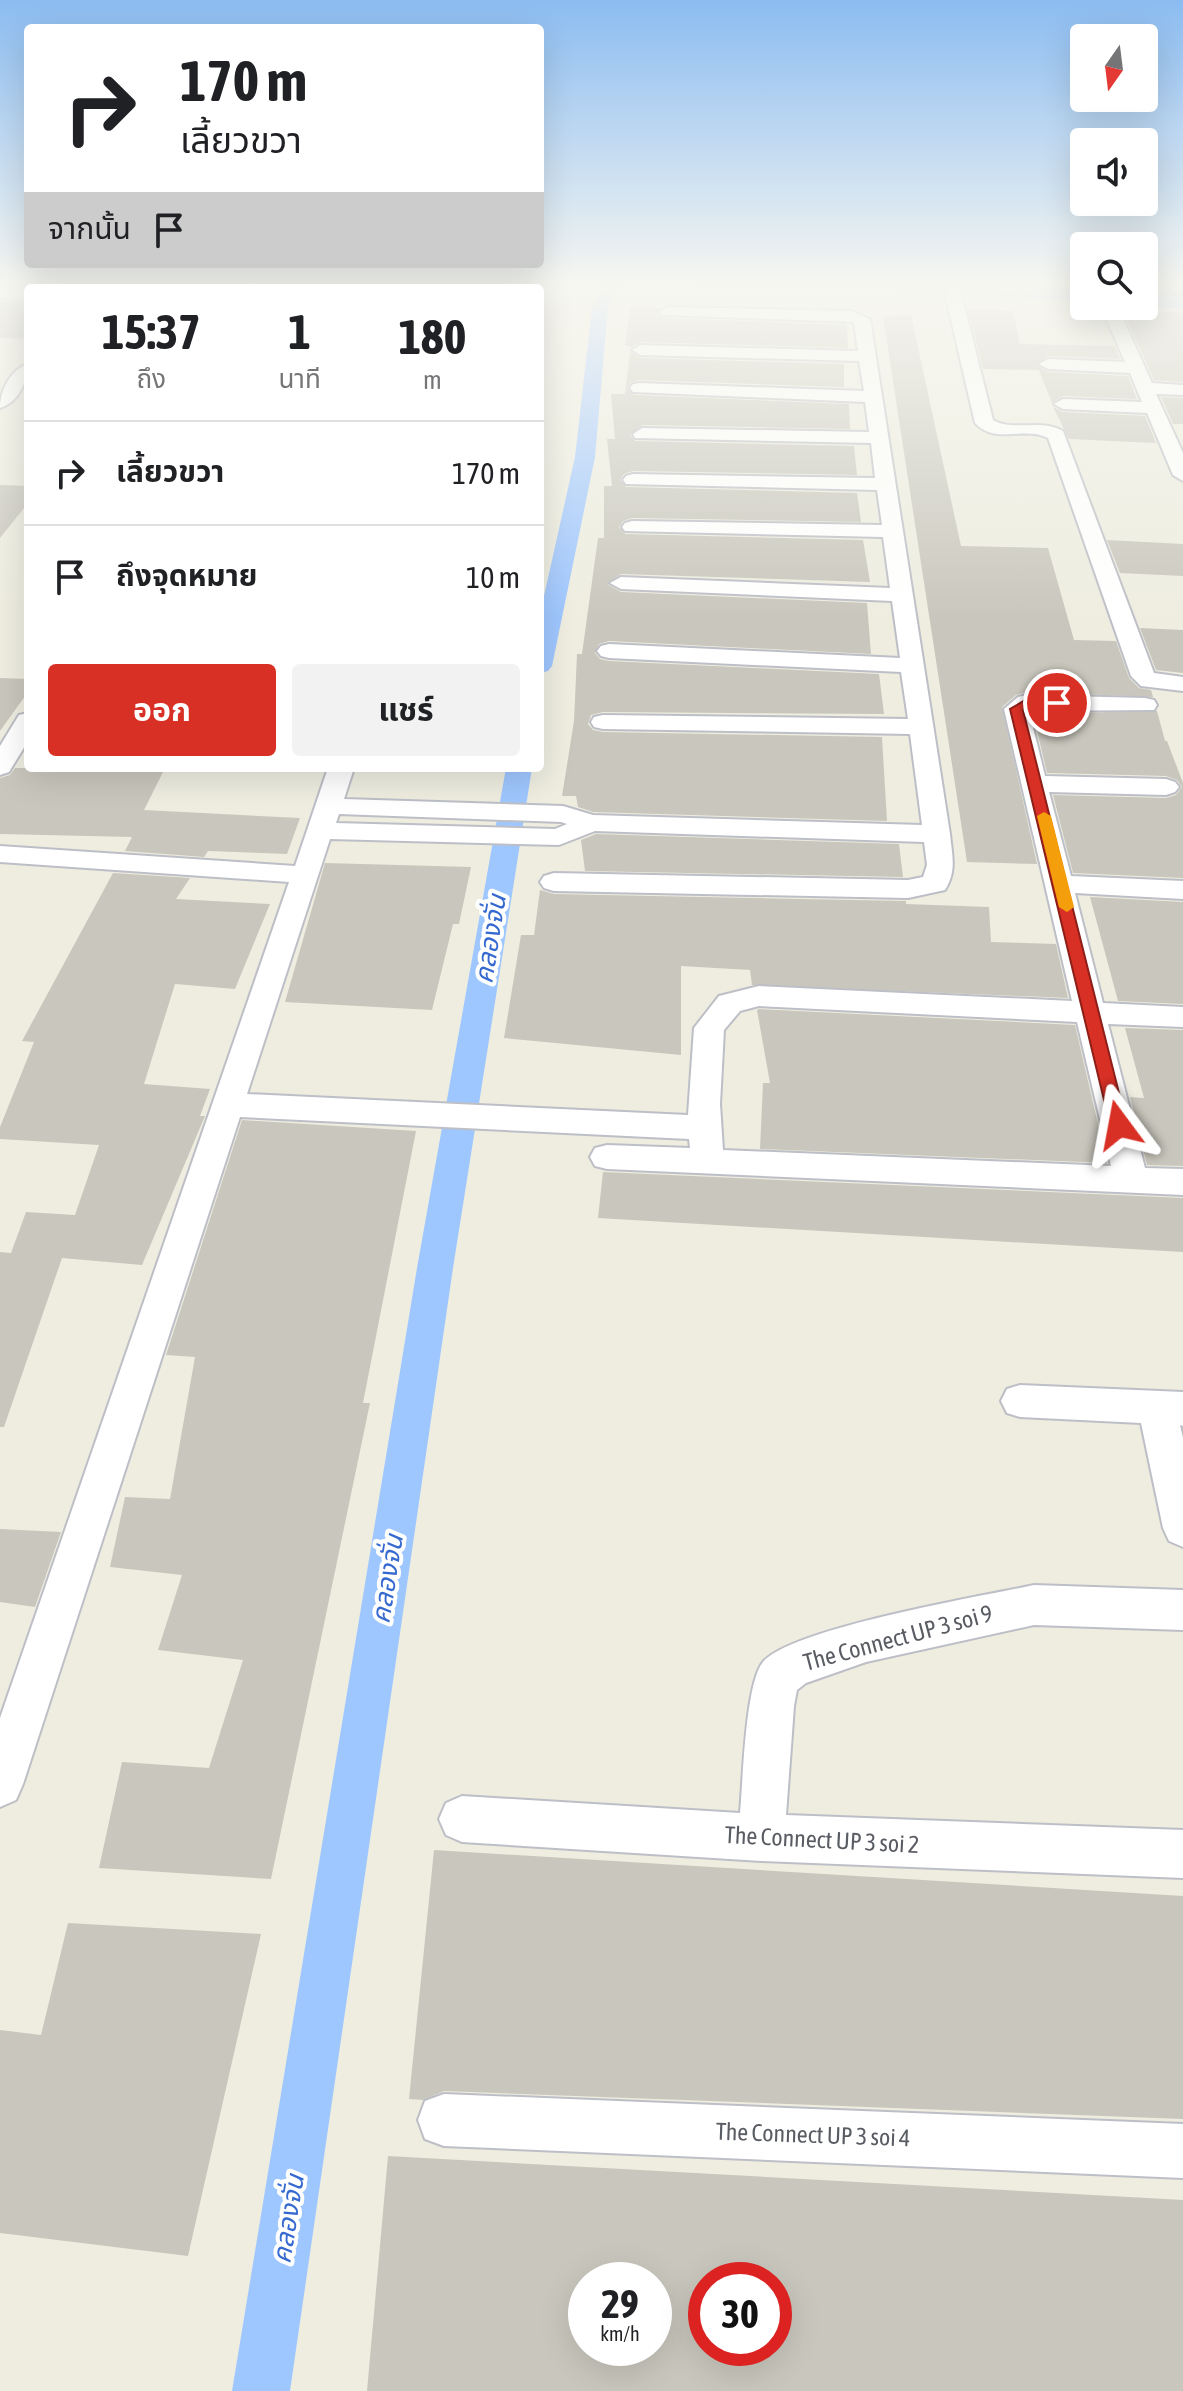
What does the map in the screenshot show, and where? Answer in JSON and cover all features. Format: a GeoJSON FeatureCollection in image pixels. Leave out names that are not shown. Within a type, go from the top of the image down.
{"type":"FeatureCollection","features":[{"type":"Feature","properties":{"kind":"street"},"geometry":{"type":"LineString","coordinates":[[554,882],[908,889],[935,884],[941,865],[894,531],[874,397],[863,397]]}},
{"type":"Feature","properties":{"kind":"street"},"geometry":{"type":"LineString","coordinates":[[978,397],[984,423],[998,430],[1040,429],[1056,435],[1143,676],[1149,681],[1183,684]]}},
{"type":"Feature","properties":{"kind":"street"},"geometry":{"type":"LineString","coordinates":[[1149,397],[1174,433],[1183,475]]}},
{"type":"Feature","properties":{"kind":"street"},"geometry":{"type":"LineString","coordinates":[[2,401],[24,400]]}},
{"type":"Feature","properties":{"kind":"street"},"geometry":{"type":"LineString","coordinates":[[1063,404],[1154,408]]}},
{"type":"Feature","properties":{"kind":"street"},"geometry":{"type":"LineString","coordinates":[[642,434],[880,438]]}},
{"type":"Feature","properties":{"kind":"street"},"geometry":{"type":"LineString","coordinates":[[633,480],[887,484]]}},
{"type":"Feature","properties":{"kind":"street"},"geometry":{"type":"LineString","coordinates":[[632,527],[894,531]]}},
{"type":"Feature","properties":{"kind":"street"},"geometry":{"type":"LineString","coordinates":[[621,583],[903,595]]}},
{"type":"Feature","properties":{"kind":"street"},"geometry":{"type":"LineString","coordinates":[[609,651],[913,666]]}},
{"type":"Feature","properties":{"kind":"street"},"geometry":{"type":"LineString","coordinates":[[1131,1180],[1093,1014],[1016,709],[1020,704],[1145,705]]}},
{"type":"Feature","properties":{"kind":"street"},"geometry":{"type":"LineString","coordinates":[[603,722],[921,727]]}},
{"type":"Feature","properties":{"kind":"street"},"geometry":{"type":"LineString","coordinates":[[0,767],[24,727]]}},
{"type":"Feature","properties":{"kind":"street"},"geometry":{"type":"LineString","coordinates":[[0,1784],[340,772]]}},
{"type":"Feature","properties":{"kind":"street"},"geometry":{"type":"LineString","coordinates":[[1036,784],[1166,787]]}},
{"type":"Feature","properties":{"kind":"street"},"geometry":{"type":"LineString","coordinates":[[325,818],[528,825],[563,814],[591,823],[937,834]]}},
{"type":"Feature","properties":{"kind":"street"},"geometry":{"type":"LineString","coordinates":[[0,854],[307,875]]}},
{"type":"Feature","properties":{"kind":"street"},"geometry":{"type":"LineString","coordinates":[[1061,884],[1183,890]]}},
{"type":"Feature","properties":{"kind":"street"},"geometry":{"type":"LineString","coordinates":[[705,1131],[709,1028],[730,1003],[759,996],[1183,1017]]}},
{"type":"Feature","properties":{"kind":"street"},"geometry":{"type":"LineString","coordinates":[[231,1098],[498,1108],[1131,1180],[1183,1182]]}},
{"type":"Feature","properties":{"kind":"street"},"geometry":{"type":"LineString","coordinates":[[607,1157],[705,1131]]}},
{"type":"Feature","properties":{"kind":"street"},"geometry":{"type":"LineString","coordinates":[[1020,1401],[1170,1408],[1183,1528]]}},
{"type":"Feature","properties":{"kind":"street","name":"The Connect UP 3 soi 9"},"geometry":{"type":"LineString","coordinates":[[761,1838],[772,1706],[778,1678],[792,1667],[866,1641],[1034,1605],[1183,1610]]}},
{"type":"Feature","properties":{"kind":"street","name":"The Connect UP 3 soi 2"},"geometry":{"type":"LineString","coordinates":[[462,1819],[761,1838],[1183,1854]]}},
{"type":"Feature","properties":{"kind":"street","name":"The Connect UP 3 soi 4"},"geometry":{"type":"LineString","coordinates":[[444,2120],[1183,2151]]}},
{"type":"Feature","properties":{"kind":"building"},"geometry":{"type":"Polygon","coordinates":[[[611,397],[849,404],[850,429],[642,425],[630,435],[635,441],[854,446],[857,475],[633,471],[624,474],[620,480],[626,487],[857,493],[861,522],[632,518],[623,521],[619,527],[625,534],[863,540],[870,582],[621,574],[607,584],[621,592],[867,603],[871,654],[609,641],[599,644],[595,653],[600,659],[609,661],[879,674],[884,714],[603,712],[591,715],[588,724],[593,730],[603,732],[882,737],[887,821],[593,812],[578,807],[576,796],[562,796],[574,721],[577,654],[582,654],[598,538],[604,538],[604,486],[612,486],[607,439],[615,439],[611,397]]]}},
{"type":"Feature","properties":{"kind":"building"},"geometry":{"type":"Polygon","coordinates":[[[895,397],[929,397],[961,546],[1048,548],[1074,640],[1116,641],[1129,678],[1139,688],[1151,690],[1153,697],[1027,692],[1016,695],[1002,707],[1037,864],[967,862],[895,397]]]}},
{"type":"Feature","properties":{"kind":"building"},"geometry":{"type":"Polygon","coordinates":[[[1049,397],[1062,397],[1052,403],[1049,397]]]}},
{"type":"Feature","properties":{"kind":"building"},"geometry":{"type":"Polygon","coordinates":[[[1077,397],[1136,397],[1137,399],[1077,397]]]}},
{"type":"Feature","properties":{"kind":"building"},"geometry":{"type":"Polygon","coordinates":[[[1161,397],[1183,398],[1183,424],[1173,424],[1161,397]]]}},
{"type":"Feature","properties":{"kind":"building"},"geometry":{"type":"Polygon","coordinates":[[[1053,407],[1063,412],[1145,416],[1156,443],[1069,439],[1053,407]]]}},
{"type":"Feature","properties":{"kind":"building"},"geometry":{"type":"Polygon","coordinates":[[[0,485],[24,486],[24,508],[0,538],[0,485]]]}},
{"type":"Feature","properties":{"kind":"building"},"geometry":{"type":"Polygon","coordinates":[[[1107,540],[1183,544],[1183,576],[1120,573],[1107,540]]]}},
{"type":"Feature","properties":{"kind":"building"},"geometry":{"type":"Polygon","coordinates":[[[1140,628],[1183,630],[1183,673],[1156,670],[1140,628]]]}},
{"type":"Feature","properties":{"kind":"building"},"geometry":{"type":"Polygon","coordinates":[[[0,678],[24,679],[24,698],[0,731],[0,678]]]}},
{"type":"Feature","properties":{"kind":"building"},"geometry":{"type":"Polygon","coordinates":[[[1157,711],[1165,741],[1183,783],[1183,878],[1073,873],[1053,795],[1166,798],[1176,795],[1182,787],[1177,780],[1166,776],[1047,773],[1033,714],[1157,711]]]}},
{"type":"Feature","properties":{"kind":"building"},"geometry":{"type":"Polygon","coordinates":[[[15,768],[24,768],[24,772],[163,772],[144,810],[300,818],[287,854],[208,851],[204,857],[125,851],[132,837],[0,834],[0,778],[10,775],[15,768]]]}},
{"type":"Feature","properties":{"kind":"building"},"geometry":{"type":"Polygon","coordinates":[[[596,834],[899,844],[903,877],[585,871],[581,840],[596,834]]]}},
{"type":"Feature","properties":{"kind":"building"},"geometry":{"type":"Polygon","coordinates":[[[325,863],[471,867],[459,924],[453,924],[432,1010],[285,1002],[325,863]]]}},
{"type":"Feature","properties":{"kind":"building"},"geometry":{"type":"Polygon","coordinates":[[[113,873],[190,878],[176,899],[270,904],[235,989],[175,984],[144,1084],[210,1089],[200,1116],[205,1116],[142,1265],[62,1258],[4,1427],[0,1427],[0,1252],[11,1253],[26,1212],[75,1215],[99,1145],[0,1139],[0,1127],[34,1042],[22,1041],[113,873]]]}},
{"type":"Feature","properties":{"kind":"building"},"geometry":{"type":"Polygon","coordinates":[[[540,890],[554,894],[906,901],[906,904],[989,907],[991,942],[1056,944],[1068,998],[752,985],[750,970],[681,966],[681,1055],[504,1038],[521,935],[534,935],[540,890]]]}},
{"type":"Feature","properties":{"kind":"building"},"geometry":{"type":"Polygon","coordinates":[[[1090,897],[1183,902],[1183,1004],[1118,1001],[1090,897]]]}},
{"type":"Feature","properties":{"kind":"building"},"geometry":{"type":"Polygon","coordinates":[[[759,1009],[1075,1025],[1107,1163],[760,1149],[763,1083],[770,1083],[759,1009]]]}},
{"type":"Feature","properties":{"kind":"building"},"geometry":{"type":"Polygon","coordinates":[[[1125,1028],[1183,1030],[1183,1166],[1147,1165],[1130,1097],[1144,1098],[1125,1028]]]}},
{"type":"Feature","properties":{"kind":"building"},"geometry":{"type":"Polygon","coordinates":[[[242,1120],[416,1131],[363,1403],[370,1403],[271,1879],[99,1868],[122,1762],[209,1768],[243,1660],[158,1650],[182,1575],[110,1567],[125,1497],[170,1499],[195,1357],[166,1355],[242,1120]]]}},
{"type":"Feature","properties":{"kind":"building"},"geometry":{"type":"Polygon","coordinates":[[[603,1172],[1183,1198],[1183,1252],[598,1218],[603,1172]]]}},
{"type":"Feature","properties":{"kind":"building"},"geometry":{"type":"Polygon","coordinates":[[[0,1529],[61,1532],[35,1607],[0,1602],[0,1529]]]}},
{"type":"Feature","properties":{"kind":"building"},"geometry":{"type":"Polygon","coordinates":[[[434,1850],[1183,1896],[1183,2119],[444,2091],[423,2100],[409,2099],[434,1850]]]}},
{"type":"Feature","properties":{"kind":"building"},"geometry":{"type":"Polygon","coordinates":[[[68,1923],[261,1934],[188,2256],[0,2233],[0,2030],[41,2035],[68,1923]]]}},
{"type":"Feature","properties":{"kind":"building"},"geometry":{"type":"Polygon","coordinates":[[[388,2156],[1183,2200],[1183,2391],[367,2391],[388,2156]]]}},
{"type":"Feature","properties":{"kind":"waterway","name":"คลองจั่น"},"geometry":{"type":"LineString","coordinates":[[544,647],[585,457],[591,397]]}},
{"type":"Feature","properties":{"kind":"waterway","name":"คลองจั่น"},"geometry":{"type":"LineString","coordinates":[[261,2391],[435,1268],[518,772]]}},
{"type":"Feature","properties":{"kind":"slow traffic"},"geometry":{"type":"LineString","coordinates":[[1044,816],[1067,907]]}},
{"type":"Feature","properties":{"kind":"route"},"geometry":{"type":"LineString","coordinates":[[1057,703],[1027,702],[1016,709],[1119,1125]]}}]}
